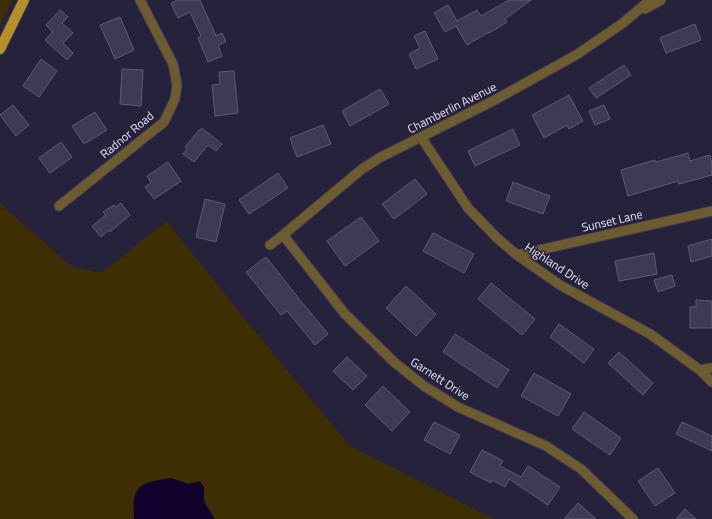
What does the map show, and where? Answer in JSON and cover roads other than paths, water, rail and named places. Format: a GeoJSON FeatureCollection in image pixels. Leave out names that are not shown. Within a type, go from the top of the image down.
{"type":"FeatureCollection","features":[{"type":"Feature","properties":{"kind":"main road"},"geometry":{"type":"LineString","coordinates":[[0,49],[24,0]]}},
{"type":"Feature","properties":{"kind":"street","name":"Radnor Road"},"geometry":{"type":"LineString","coordinates":[[60,206],[164,122],[175,99],[177,85],[173,64],[140,0]]}},
{"type":"Feature","properties":{"kind":"street","name":"Chamberlin Avenue"},"geometry":{"type":"LineString","coordinates":[[270,245],[362,169],[381,157],[493,102],[576,55],[623,23],[650,0]]}},
{"type":"Feature","properties":{"kind":"street"},"geometry":{"type":"LineString","coordinates":[[623,23],[661,0]]}},
{"type":"Feature","properties":{"kind":"street","name":"Highland Drive"},"geometry":{"type":"LineString","coordinates":[[421,137],[468,208],[497,238],[517,255],[560,285],[650,334],[700,370],[712,382]]}},
{"type":"Feature","properties":{"kind":"street","name":"Sunset Lane"},"geometry":{"type":"LineString","coordinates":[[517,255],[712,211]]}},
{"type":"Feature","properties":{"kind":"street","name":"Garnett Drive"},"geometry":{"type":"LineString","coordinates":[[283,235],[345,314],[394,362],[424,386],[458,407],[546,446],[582,469],[633,519]]}},
{"type":"Feature","properties":{"kind":"street"},"geometry":{"type":"LineString","coordinates":[[700,370],[712,368]]}}]}
